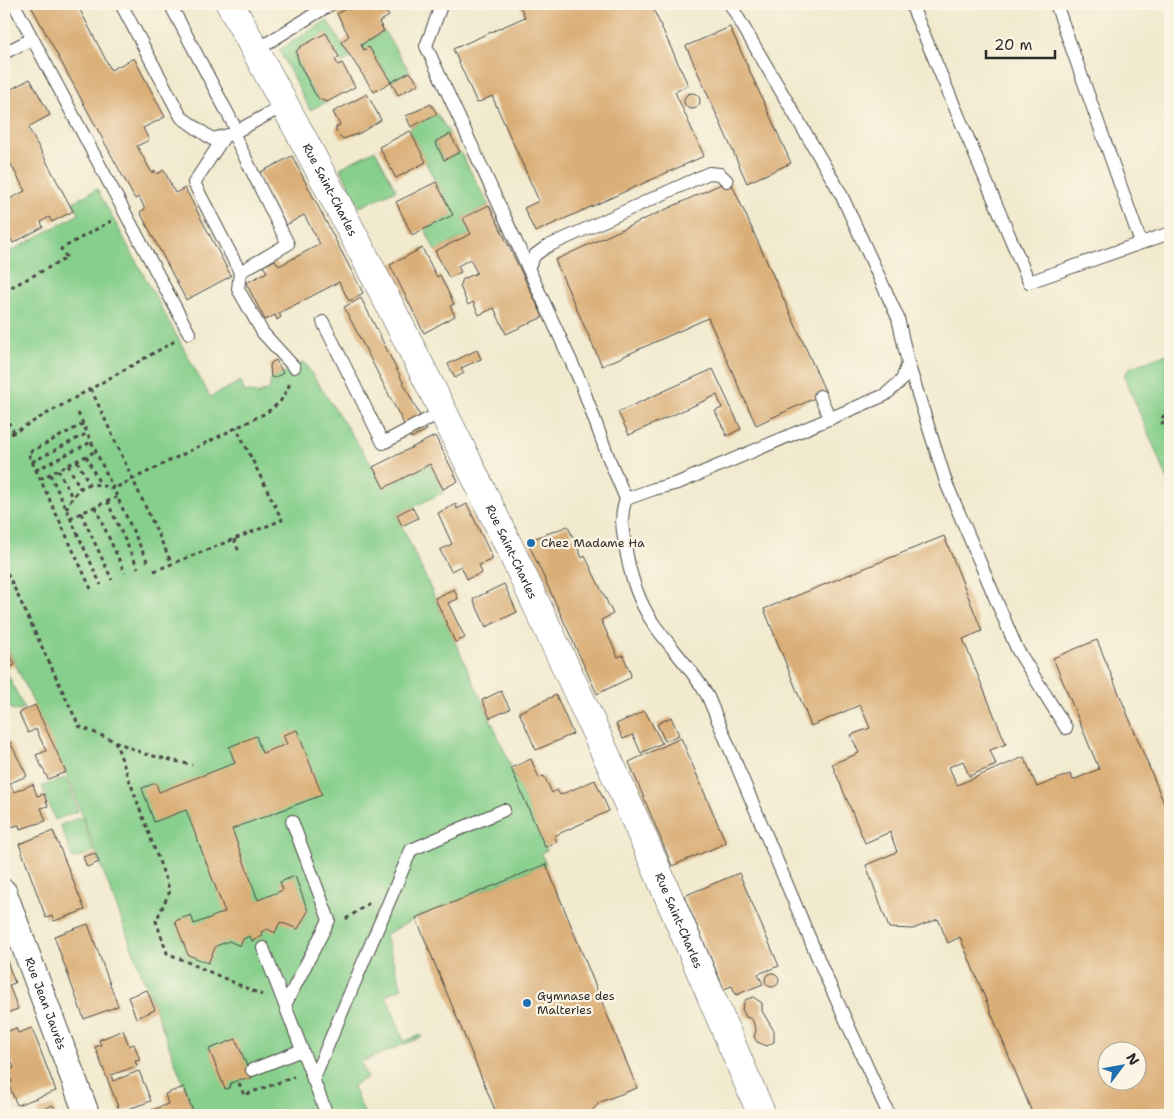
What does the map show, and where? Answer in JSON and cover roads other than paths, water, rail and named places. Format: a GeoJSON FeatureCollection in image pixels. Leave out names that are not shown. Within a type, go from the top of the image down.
{"type":"FeatureCollection","features":[{"type":"Feature","properties":{"kind":"street","name":"Rue Saint-Charles"},"geometry":{"type":"LineString","coordinates":[[230,4],[286,105],[443,411],[504,537],[612,769],[762,1115]]}},
{"type":"Feature","properties":{"kind":"street","name":"Rue Jean Jaurès"},"geometry":{"type":"LineString","coordinates":[[4,892],[87,1115]]}},
{"type":"Feature","properties":{"kind":"lane"},"geometry":{"type":"LineString","coordinates":[[14,4],[188,333]]}},
{"type":"Feature","properties":{"kind":"lane"},"geometry":{"type":"LineString","coordinates":[[121,4],[181,117],[212,139],[231,133],[286,105]]}},
{"type":"Feature","properties":{"kind":"lane"},"geometry":{"type":"LineString","coordinates":[[170,4],[231,133],[288,244],[240,272]]}},
{"type":"Feature","properties":{"kind":"lane"},"geometry":{"type":"LineString","coordinates":[[256,50],[331,4]]}},
{"type":"Feature","properties":{"kind":"lane"},"geometry":{"type":"LineString","coordinates":[[444,4],[440,6],[426,46],[581,383],[626,499],[621,512],[621,520],[632,580],[653,622],[696,674],[708,697],[824,970],[890,1115]]}},
{"type":"Feature","properties":{"kind":"lane"},"geometry":{"type":"LineString","coordinates":[[730,4],[840,192],[898,318],[908,363],[947,485],[1018,649],[1066,728]]}},
{"type":"Feature","properties":{"kind":"lane"},"geometry":{"type":"LineString","coordinates":[[911,4],[1029,282],[1170,233]]}},
{"type":"Feature","properties":{"kind":"lane"},"geometry":{"type":"LineString","coordinates":[[1056,4],[1141,243]]}},
{"type":"Feature","properties":{"kind":"lane"},"geometry":{"type":"LineString","coordinates":[[4,53],[32,39]]}},
{"type":"Feature","properties":{"kind":"lane"},"geometry":{"type":"LineString","coordinates":[[231,133],[194,184],[240,272],[238,289],[263,333],[294,367]]}},
{"type":"Feature","properties":{"kind":"lane"},"geometry":{"type":"LineString","coordinates":[[528,268],[535,255],[546,247],[709,173],[720,174],[727,181]]}},
{"type":"Feature","properties":{"kind":"lane"},"geometry":{"type":"LineString","coordinates":[[323,322],[383,443],[443,411]]}},
{"type":"Feature","properties":{"kind":"lane"},"geometry":{"type":"LineString","coordinates":[[626,499],[678,483],[885,395],[902,380],[908,363]]}},
{"type":"Feature","properties":{"kind":"lane"},"geometry":{"type":"LineString","coordinates":[[820,396],[830,419]]}},
{"type":"Feature","properties":{"kind":"lane"},"geometry":{"type":"LineString","coordinates":[[312,1075],[411,850],[504,810]]}},
{"type":"Feature","properties":{"kind":"lane"},"geometry":{"type":"LineString","coordinates":[[285,1005],[329,920],[292,821]]}},
{"type":"Feature","properties":{"kind":"lane"},"geometry":{"type":"LineString","coordinates":[[263,948],[327,1115]]}},
{"type":"Feature","properties":{"kind":"lane"},"geometry":{"type":"LineString","coordinates":[[252,1070],[302,1050]]}},
{"type":"Feature","properties":{"kind":"place","name":"Chez Madame Ha"},"geometry":{"type":"Point","coordinates":[531,543]}},
{"type":"Feature","properties":{"kind":"place","name":"Gymnase des Malteries"},"geometry":{"type":"Point","coordinates":[527,1003]}}]}
